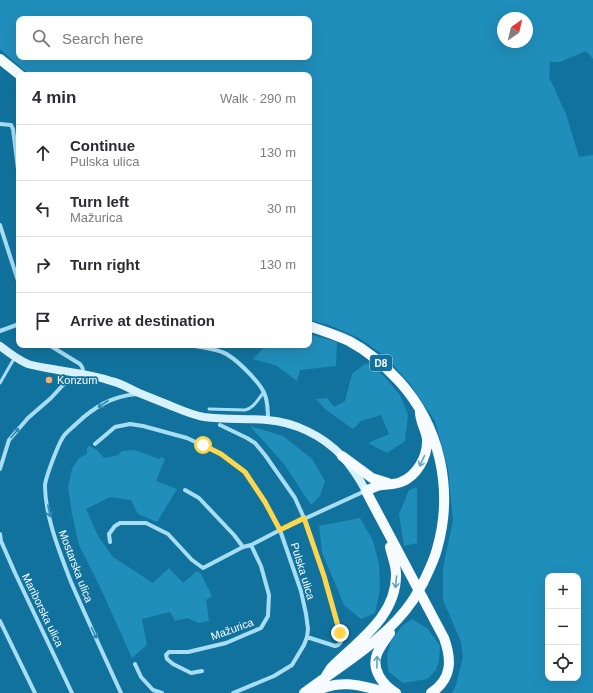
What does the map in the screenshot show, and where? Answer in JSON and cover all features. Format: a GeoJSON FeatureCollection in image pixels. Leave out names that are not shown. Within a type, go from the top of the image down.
{"type":"FeatureCollection","features":[{"type":"Feature","properties":{"kind":"main road"},"geometry":{"type":"LineString","coordinates":[[0,60],[16,72]]}},
{"type":"Feature","properties":{"kind":"main road","name":"D8"},"geometry":{"type":"LineString","coordinates":[[304,693],[380,637],[399,619],[423,583],[437,550],[444,512],[443,475],[436,446],[420,410],[411,396],[389,370],[376,358],[334,334],[312,327]]}},
{"type":"Feature","properties":{"kind":"main road"},"geometry":{"type":"LineString","coordinates":[[420,410],[419,416],[427,440],[427,448],[419,467],[413,474],[401,482],[378,486],[366,491],[444,638],[449,668],[441,685],[431,693]]}},
{"type":"Feature","properties":{"kind":"main road"},"geometry":{"type":"LineString","coordinates":[[342,456],[372,478],[378,481],[394,484]]}},
{"type":"Feature","properties":{"kind":"main road"},"geometry":{"type":"LineString","coordinates":[[326,676],[331,668],[374,626],[390,604],[395,589],[396,573],[386,530]]}},
{"type":"Feature","properties":{"kind":"main road"},"geometry":{"type":"LineString","coordinates":[[396,693],[388,688],[381,680],[376,663],[382,644],[399,619]]}},
{"type":"Feature","properties":{"kind":"main road"},"geometry":{"type":"LineString","coordinates":[[312,693],[332,684],[364,686],[389,693]]}},
{"type":"Feature","properties":{"kind":"street"},"geometry":{"type":"LineString","coordinates":[[0,124],[11,125],[13,129],[16,153]]}},
{"type":"Feature","properties":{"kind":"street"},"geometry":{"type":"LineString","coordinates":[[0,225],[16,275]]}},
{"type":"Feature","properties":{"kind":"street"},"geometry":{"type":"LineString","coordinates":[[0,331],[16,325]]}},
{"type":"Feature","properties":{"kind":"street"},"geometry":{"type":"LineString","coordinates":[[0,346],[27,364],[113,381],[192,414],[222,419],[268,420],[286,423],[308,431],[342,456],[359,478],[366,491],[304,518],[203,568],[192,560],[168,534],[146,523],[120,523],[114,526],[109,534],[110,542]]}},
{"type":"Feature","properties":{"kind":"street"},"geometry":{"type":"LineString","coordinates":[[0,469],[9,440],[28,418],[51,398],[62,385],[81,374],[83,367],[80,364],[54,348]]}},
{"type":"Feature","properties":{"kind":"street"},"geometry":{"type":"LineString","coordinates":[[204,348],[223,352],[231,356],[257,382],[264,392],[267,401],[268,420]]}},
{"type":"Feature","properties":{"kind":"street"},"geometry":{"type":"LineString","coordinates":[[56,370],[60,374],[62,385]]}},
{"type":"Feature","properties":{"kind":"street","name":"Mostarska ulica"},"geometry":{"type":"LineString","coordinates":[[121,693],[81,604],[58,548],[48,510],[45,484],[53,458],[63,436],[84,416],[109,400],[124,395],[140,393]]}},
{"type":"Feature","properties":{"kind":"street","name":"Pulska ulica"},"geometry":{"type":"LineString","coordinates":[[95,444],[115,427],[130,424],[187,438],[221,454],[245,472],[265,502],[280,530],[301,591],[308,629],[307,637],[292,665],[274,676],[233,693]]}},
{"type":"Feature","properties":{"kind":"street"},"geometry":{"type":"LineString","coordinates":[[220,425],[255,443],[295,498],[304,518],[324,576],[340,633],[341,642],[335,646],[307,637]]}},
{"type":"Feature","properties":{"kind":"street"},"geometry":{"type":"LineString","coordinates":[[185,490],[199,498],[234,535],[243,547]]}},
{"type":"Feature","properties":{"kind":"street","name":"Mariborska ulica"},"geometry":{"type":"LineString","coordinates":[[0,534],[1,541],[9,560],[72,693]]}},
{"type":"Feature","properties":{"kind":"street","name":"Mažurica"},"geometry":{"type":"LineString","coordinates":[[202,671],[191,673],[173,664],[167,659],[166,655],[169,652],[188,652],[226,643],[260,628],[268,616],[268,595],[261,566],[251,545]]}},
{"type":"Feature","properties":{"kind":"street"},"geometry":{"type":"LineString","coordinates":[[0,621],[35,693]]}},
{"type":"Feature","properties":{"kind":"street"},"geometry":{"type":"LineString","coordinates":[[135,664],[141,677],[153,690],[162,693]]}},
{"type":"Feature","properties":{"kind":"lane"},"geometry":{"type":"LineString","coordinates":[[0,383],[15,357]]}},
{"type":"Feature","properties":{"kind":"lane"},"geometry":{"type":"LineString","coordinates":[[209,409],[249,409],[264,392]]}},
{"type":"Feature","properties":{"kind":"shaded area"},"geometry":{"type":"Polygon","coordinates":[[[0,0],[593,0],[593,59],[586,51],[560,62],[550,62],[549,77],[566,114],[579,157],[593,155],[593,693],[452,693],[456,685],[463,657],[461,642],[443,600],[443,568],[453,520],[448,469],[435,421],[411,385],[385,356],[359,338],[329,325],[312,321],[312,72],[27,72],[0,49],[0,0]]]}},
{"type":"Feature","properties":{"kind":"shaded area"},"geometry":{"type":"Polygon","coordinates":[[[312,335],[337,342],[336,366],[300,370],[297,381],[277,366],[253,359],[263,348],[312,348],[312,335]]]}},
{"type":"Feature","properties":{"kind":"shaded area"},"geometry":{"type":"Polygon","coordinates":[[[366,363],[383,375],[400,395],[408,415],[405,441],[387,453],[368,443],[389,434],[381,415],[361,421],[353,429],[325,409],[316,399],[327,398],[334,407],[345,401],[352,374],[366,363]]]}},
{"type":"Feature","properties":{"kind":"shaded area"},"geometry":{"type":"Polygon","coordinates":[[[250,426],[283,436],[312,459],[325,481],[320,496],[311,505],[284,464],[250,426]]]}},
{"type":"Feature","properties":{"kind":"shaded area"},"geometry":{"type":"Polygon","coordinates":[[[89,446],[97,450],[104,458],[118,455],[122,451],[135,450],[159,459],[161,457],[165,459],[156,481],[177,489],[157,522],[138,514],[131,500],[110,497],[86,509],[98,536],[113,557],[153,583],[169,568],[183,583],[197,571],[201,574],[212,596],[206,600],[209,621],[198,623],[188,618],[175,621],[170,612],[142,619],[147,645],[132,658],[79,545],[72,514],[68,487],[72,469],[79,458],[87,454],[87,448],[89,446]]]}},
{"type":"Feature","properties":{"kind":"shaded area"},"geometry":{"type":"Polygon","coordinates":[[[417,487],[417,543],[404,546],[399,514],[409,490],[417,487]]]}},
{"type":"Feature","properties":{"kind":"shaded area"},"geometry":{"type":"Polygon","coordinates":[[[360,518],[373,541],[379,565],[380,589],[375,613],[361,619],[344,605],[322,552],[319,526],[360,518]]]}},
{"type":"Feature","properties":{"kind":"shaded area"},"geometry":{"type":"Polygon","coordinates":[[[412,619],[428,629],[440,646],[439,661],[436,670],[427,679],[403,683],[388,671],[387,656],[391,641],[402,626],[412,619]]]}},
{"type":"Feature","properties":{"kind":"place","name":"Konzum"},"geometry":{"type":"Point","coordinates":[49,380]}},
{"type":"Feature","properties":{"kind":"route"},"geometry":{"type":"LineString","coordinates":[[203,445],[221,454],[245,472],[265,502],[280,530],[304,518],[324,576],[340,633]]}}]}
